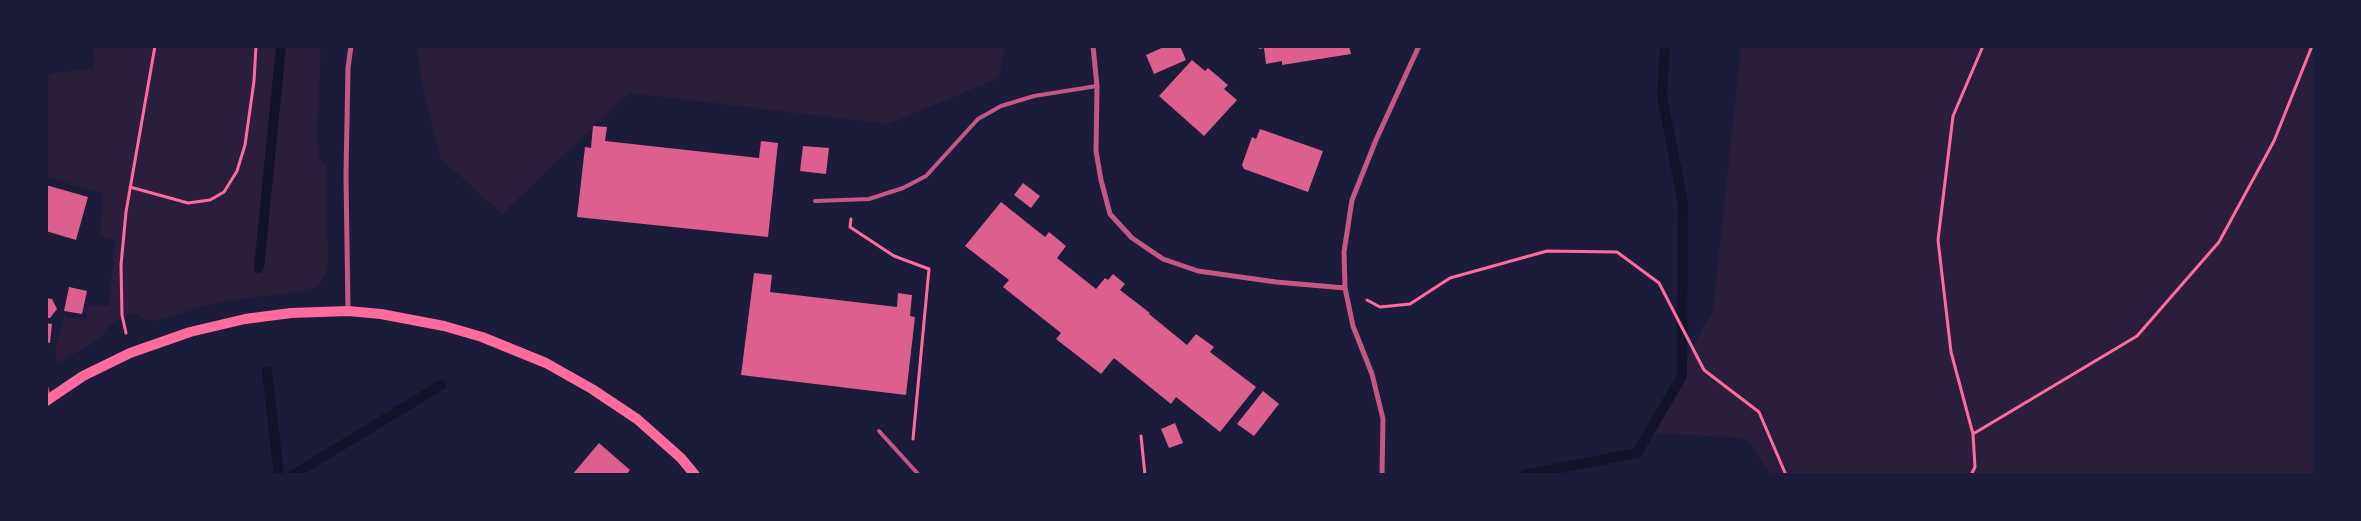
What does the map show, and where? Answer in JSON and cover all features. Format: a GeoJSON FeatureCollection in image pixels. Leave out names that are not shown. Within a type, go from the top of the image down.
{"type":"FeatureCollection","features":[{"type":"Feature","properties":{"kind":"main road"},"geometry":{"type":"LineString","coordinates":[[48,400],[83,376],[130,353],[190,332],[245,319],[291,313],[348,310],[444,326],[482,337],[546,363],[592,389],[637,419],[681,458],[695,475]]}},
{"type":"Feature","properties":{"kind":"street"},"geometry":{"type":"LineString","coordinates":[[348,310],[346,175],[348,68],[351,46]]}},
{"type":"Feature","properties":{"kind":"street"},"geometry":{"type":"LineString","coordinates":[[1094,46],[1097,86],[1096,150],[1101,180],[1110,214],[1132,238],[1163,259],[1198,272],[1276,282],[1345,288]]}},
{"type":"Feature","properties":{"kind":"street"},"geometry":{"type":"LineString","coordinates":[[1382,475],[1383,419],[1372,374],[1353,326],[1345,288],[1344,252],[1352,200],[1376,140],[1419,46]]}},
{"type":"Feature","properties":{"kind":"lane"},"geometry":{"type":"LineString","coordinates":[[814,201],[869,199],[903,188],[926,176],[978,119],[1001,106],[1034,96],[1097,86]]}},
{"type":"Feature","properties":{"kind":"lane"},"geometry":{"type":"LineString","coordinates":[[46,387],[48,400]]}},
{"type":"Feature","properties":{"kind":"lane"},"geometry":{"type":"LineString","coordinates":[[879,431],[919,475]]}},
{"type":"Feature","properties":{"kind":"path"},"geometry":{"type":"LineString","coordinates":[[130,353],[122,315],[121,265],[130,187],[155,46]]}},
{"type":"Feature","properties":{"kind":"path"},"geometry":{"type":"LineString","coordinates":[[130,187],[188,203],[210,200],[224,192],[238,171],[245,145],[254,81],[256,46]]}},
{"type":"Feature","properties":{"kind":"path"},"geometry":{"type":"LineString","coordinates":[[1971,475],[1975,467],[1973,434],[1951,352],[1938,240],[1953,116],[1983,46]]}},
{"type":"Feature","properties":{"kind":"path"},"geometry":{"type":"LineString","coordinates":[[1973,434],[2072,376],[2137,336],[2144,329],[2219,242],[2274,141],[2312,46]]}},
{"type":"Feature","properties":{"kind":"path"},"geometry":{"type":"LineString","coordinates":[[852,200],[850,228],[894,256],[929,269],[910,465]]}},
{"type":"Feature","properties":{"kind":"path"},"geometry":{"type":"LineString","coordinates":[[1345,288],[1380,307],[1410,304],[1450,278],[1547,251],[1617,252],[1659,283],[1704,370],[1759,412],[1786,475]]}},
{"type":"Feature","properties":{"kind":"path"},"geometry":{"type":"LineString","coordinates":[[1141,436],[1145,475]]}},
{"type":"Feature","properties":{"kind":"shaded area"},"geometry":{"type":"Polygon","coordinates":[[[93,46],[321,46],[317,134],[319,159],[326,164],[328,263],[326,274],[316,287],[297,292],[220,302],[155,321],[143,319],[136,313],[111,323],[100,338],[57,364],[55,347],[64,317],[86,320],[89,306],[109,306],[115,240],[100,236],[103,193],[46,177],[46,92],[49,74],[94,68],[93,46]]]}},
{"type":"Feature","properties":{"kind":"shaded area"},"geometry":{"type":"Polygon","coordinates":[[[417,46],[1005,46],[999,78],[888,124],[629,93],[502,214],[440,158],[421,80],[417,46]]]}},
{"type":"Feature","properties":{"kind":"shaded area"},"geometry":{"type":"Polygon","coordinates":[[[1741,46],[2315,46],[2315,475],[1771,475],[1745,438],[1646,433],[1713,310],[1741,46]]]}},
{"type":"Feature","properties":{"kind":"building"},"geometry":{"type":"Polygon","coordinates":[[[1166,46],[1180,46],[1186,60],[1154,74],[1146,55],[1166,46]]]}},
{"type":"Feature","properties":{"kind":"building"},"geometry":{"type":"Polygon","coordinates":[[[1259,46],[1349,46],[1351,54],[1282,65],[1282,61],[1266,64],[1264,48],[1259,49],[1259,46]]]}},
{"type":"Feature","properties":{"kind":"building"},"geometry":{"type":"Polygon","coordinates":[[[1192,60],[1205,71],[1208,68],[1228,85],[1224,89],[1237,100],[1204,136],[1159,96],[1192,60]]]}},
{"type":"Feature","properties":{"kind":"building"},"geometry":{"type":"Polygon","coordinates":[[[593,126],[607,127],[605,141],[759,158],[761,141],[778,143],[768,237],[577,217],[585,147],[591,148],[593,126]]]}},
{"type":"Feature","properties":{"kind":"building"},"geometry":{"type":"Polygon","coordinates":[[[1260,129],[1323,151],[1308,192],[1244,169],[1242,165],[1252,137],[1256,139],[1260,129]]]}},
{"type":"Feature","properties":{"kind":"building"},"geometry":{"type":"Polygon","coordinates":[[[803,146],[829,148],[826,174],[800,171],[803,146]]]}},
{"type":"Feature","properties":{"kind":"building"},"geometry":{"type":"Polygon","coordinates":[[[1023,183],[1040,196],[1031,208],[1014,195],[1023,183]]]}},
{"type":"Feature","properties":{"kind":"building"},"geometry":{"type":"Polygon","coordinates":[[[46,185],[88,197],[76,240],[46,231],[46,185]]]}},
{"type":"Feature","properties":{"kind":"building"},"geometry":{"type":"Polygon","coordinates":[[[1001,202],[1045,237],[1049,232],[1066,246],[1057,258],[1096,289],[1105,278],[1108,280],[1113,274],[1125,284],[1120,290],[1187,345],[1196,334],[1214,347],[1210,352],[1256,387],[1220,432],[1176,397],[1171,404],[1114,358],[1101,374],[1056,339],[1061,333],[1003,287],[1009,280],[965,246],[1001,202]]]}},
{"type":"Feature","properties":{"kind":"building"},"geometry":{"type":"Polygon","coordinates":[[[754,273],[772,275],[770,292],[897,307],[898,293],[912,295],[910,316],[915,317],[906,395],[741,375],[754,273]]]}},
{"type":"Feature","properties":{"kind":"building"},"geometry":{"type":"Polygon","coordinates":[[[69,287],[87,291],[82,314],[64,311],[69,287]]]}},
{"type":"Feature","properties":{"kind":"building"},"geometry":{"type":"Polygon","coordinates":[[[46,298],[52,299],[57,309],[50,318],[46,318],[46,298]]]}},
{"type":"Feature","properties":{"kind":"building"},"geometry":{"type":"Polygon","coordinates":[[[46,323],[52,324],[50,343],[46,342],[46,323]]]}},
{"type":"Feature","properties":{"kind":"building"},"geometry":{"type":"Polygon","coordinates":[[[1263,391],[1279,404],[1254,436],[1237,424],[1263,391]]]}},
{"type":"Feature","properties":{"kind":"building"},"geometry":{"type":"Polygon","coordinates":[[[1175,423],[1183,443],[1169,448],[1161,429],[1175,423]]]}},
{"type":"Feature","properties":{"kind":"building"},"geometry":{"type":"Polygon","coordinates":[[[599,443],[630,470],[626,475],[572,475],[599,443]]]}},
{"type":"Feature","properties":{"kind":"waterway"},"geometry":{"type":"LineString","coordinates":[[259,268],[281,46]]}},
{"type":"Feature","properties":{"kind":"waterway"},"geometry":{"type":"LineString","coordinates":[[1524,475],[1637,453],[1682,376],[1683,203],[1662,96],[1665,46]]}},
{"type":"Feature","properties":{"kind":"waterway"},"geometry":{"type":"LineString","coordinates":[[267,372],[279,475]]}},
{"type":"Feature","properties":{"kind":"waterway"},"geometry":{"type":"LineString","coordinates":[[293,475],[441,385]]}}]}
